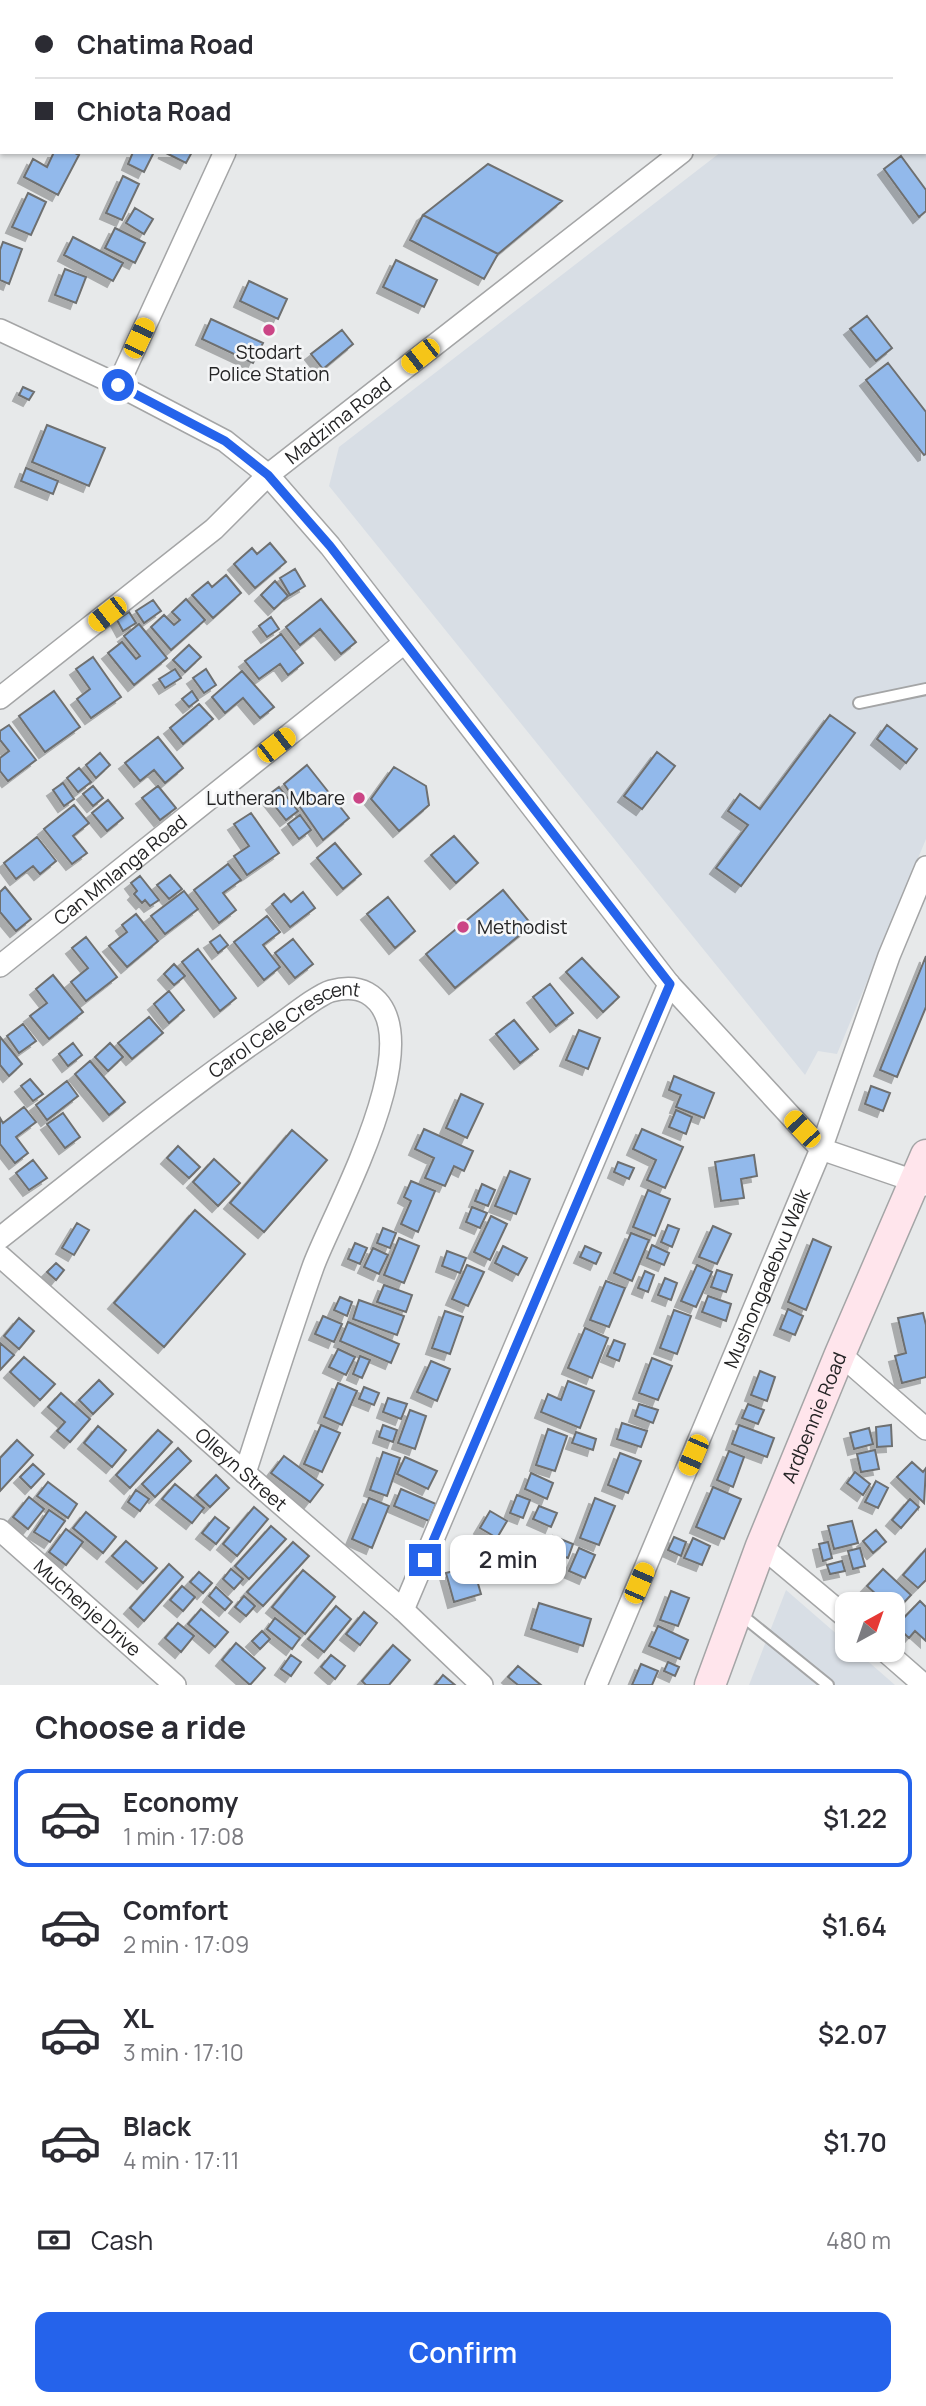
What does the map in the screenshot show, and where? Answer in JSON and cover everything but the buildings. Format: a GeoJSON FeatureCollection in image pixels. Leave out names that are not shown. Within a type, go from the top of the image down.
{"type":"FeatureCollection","features":[{"type":"Feature","properties":{"kind":"main road","name":"Ardbennie Road"},"geometry":{"type":"LineString","coordinates":[[710,1685],[761,1546],[840,1354],[923,1174]]}},
{"type":"Feature","properties":{"kind":"street"},"geometry":{"type":"LineString","coordinates":[[118,385],[224,154]]}},
{"type":"Feature","properties":{"kind":"street","name":"Madzima Road"},"geometry":{"type":"LineString","coordinates":[[0,698],[214,529],[268,475],[679,154]]}},
{"type":"Feature","properties":{"kind":"street"},"geometry":{"type":"LineString","coordinates":[[0,330],[118,385],[225,441],[268,475],[330,546],[670,984],[821,1149],[923,1174]]}},
{"type":"Feature","properties":{"kind":"street","name":"Can Mhlanga Road"},"geometry":{"type":"LineString","coordinates":[[0,965],[404,643]]}},
{"type":"Feature","properties":{"kind":"street","name":"Mushongadebvu Walk"},"geometry":{"type":"LineString","coordinates":[[596,1685],[821,1149],[889,956],[926,867]]}},
{"type":"Feature","properties":{"kind":"street"},"geometry":{"type":"LineString","coordinates":[[403,1610],[670,984]]}},
{"type":"Feature","properties":{"kind":"street","name":"Carol Cele Crescent"},"geometry":{"type":"LineString","coordinates":[[0,1238],[226,1062],[329,991],[353,988],[368,993],[381,1007],[388,1027],[390,1050],[384,1092],[368,1143],[314,1264],[244,1473]]}},
{"type":"Feature","properties":{"kind":"street","name":"Olleyn Street"},"geometry":{"type":"LineString","coordinates":[[0,1256],[403,1610],[482,1685]]}},
{"type":"Feature","properties":{"kind":"street"},"geometry":{"type":"LineString","coordinates":[[840,1354],[926,1429]]}},
{"type":"Feature","properties":{"kind":"street","name":"Muchenje Drive"},"geometry":{"type":"LineString","coordinates":[[0,1530],[175,1685]]}},
{"type":"Feature","properties":{"kind":"street"},"geometry":{"type":"LineString","coordinates":[[761,1546],[835,1608]]}},
{"type":"Feature","properties":{"kind":"street"},"geometry":{"type":"LineString","coordinates":[[898,1662],[924,1685]]}},
{"type":"Feature","properties":{"kind":"lane"},"geometry":{"type":"LineString","coordinates":[[859,704],[926,689]]}},
{"type":"Feature","properties":{"kind":"lane"},"geometry":{"type":"LineString","coordinates":[[737,1611],[828,1685]]}},
{"type":"Feature","properties":{"kind":"shaded area"},"geometry":{"type":"Polygon","coordinates":[[[718,154],[926,154],[926,839],[837,1054],[818,1051],[805,1075],[329,486],[339,447],[718,154]]]}},
{"type":"Feature","properties":{"kind":"shaded area"},"geometry":{"type":"Polygon","coordinates":[[[786,1590],[835,1633],[835,1662],[869,1662],[895,1685],[749,1685],[786,1590]]]}},
{"type":"Feature","properties":{"kind":"place","name":"Stodart Police Station"},"geometry":{"type":"Point","coordinates":[269,330]}},
{"type":"Feature","properties":{"kind":"place","name":"Lutheran Mbare"},"geometry":{"type":"Point","coordinates":[359,798]}},
{"type":"Feature","properties":{"kind":"place","name":"Methodist"},"geometry":{"type":"Point","coordinates":[463,927]}},
{"type":"Feature","properties":{"kind":"route"},"geometry":{"type":"LineString","coordinates":[[118,385],[225,441],[268,475],[330,546],[670,984],[425,1560]]}}]}
